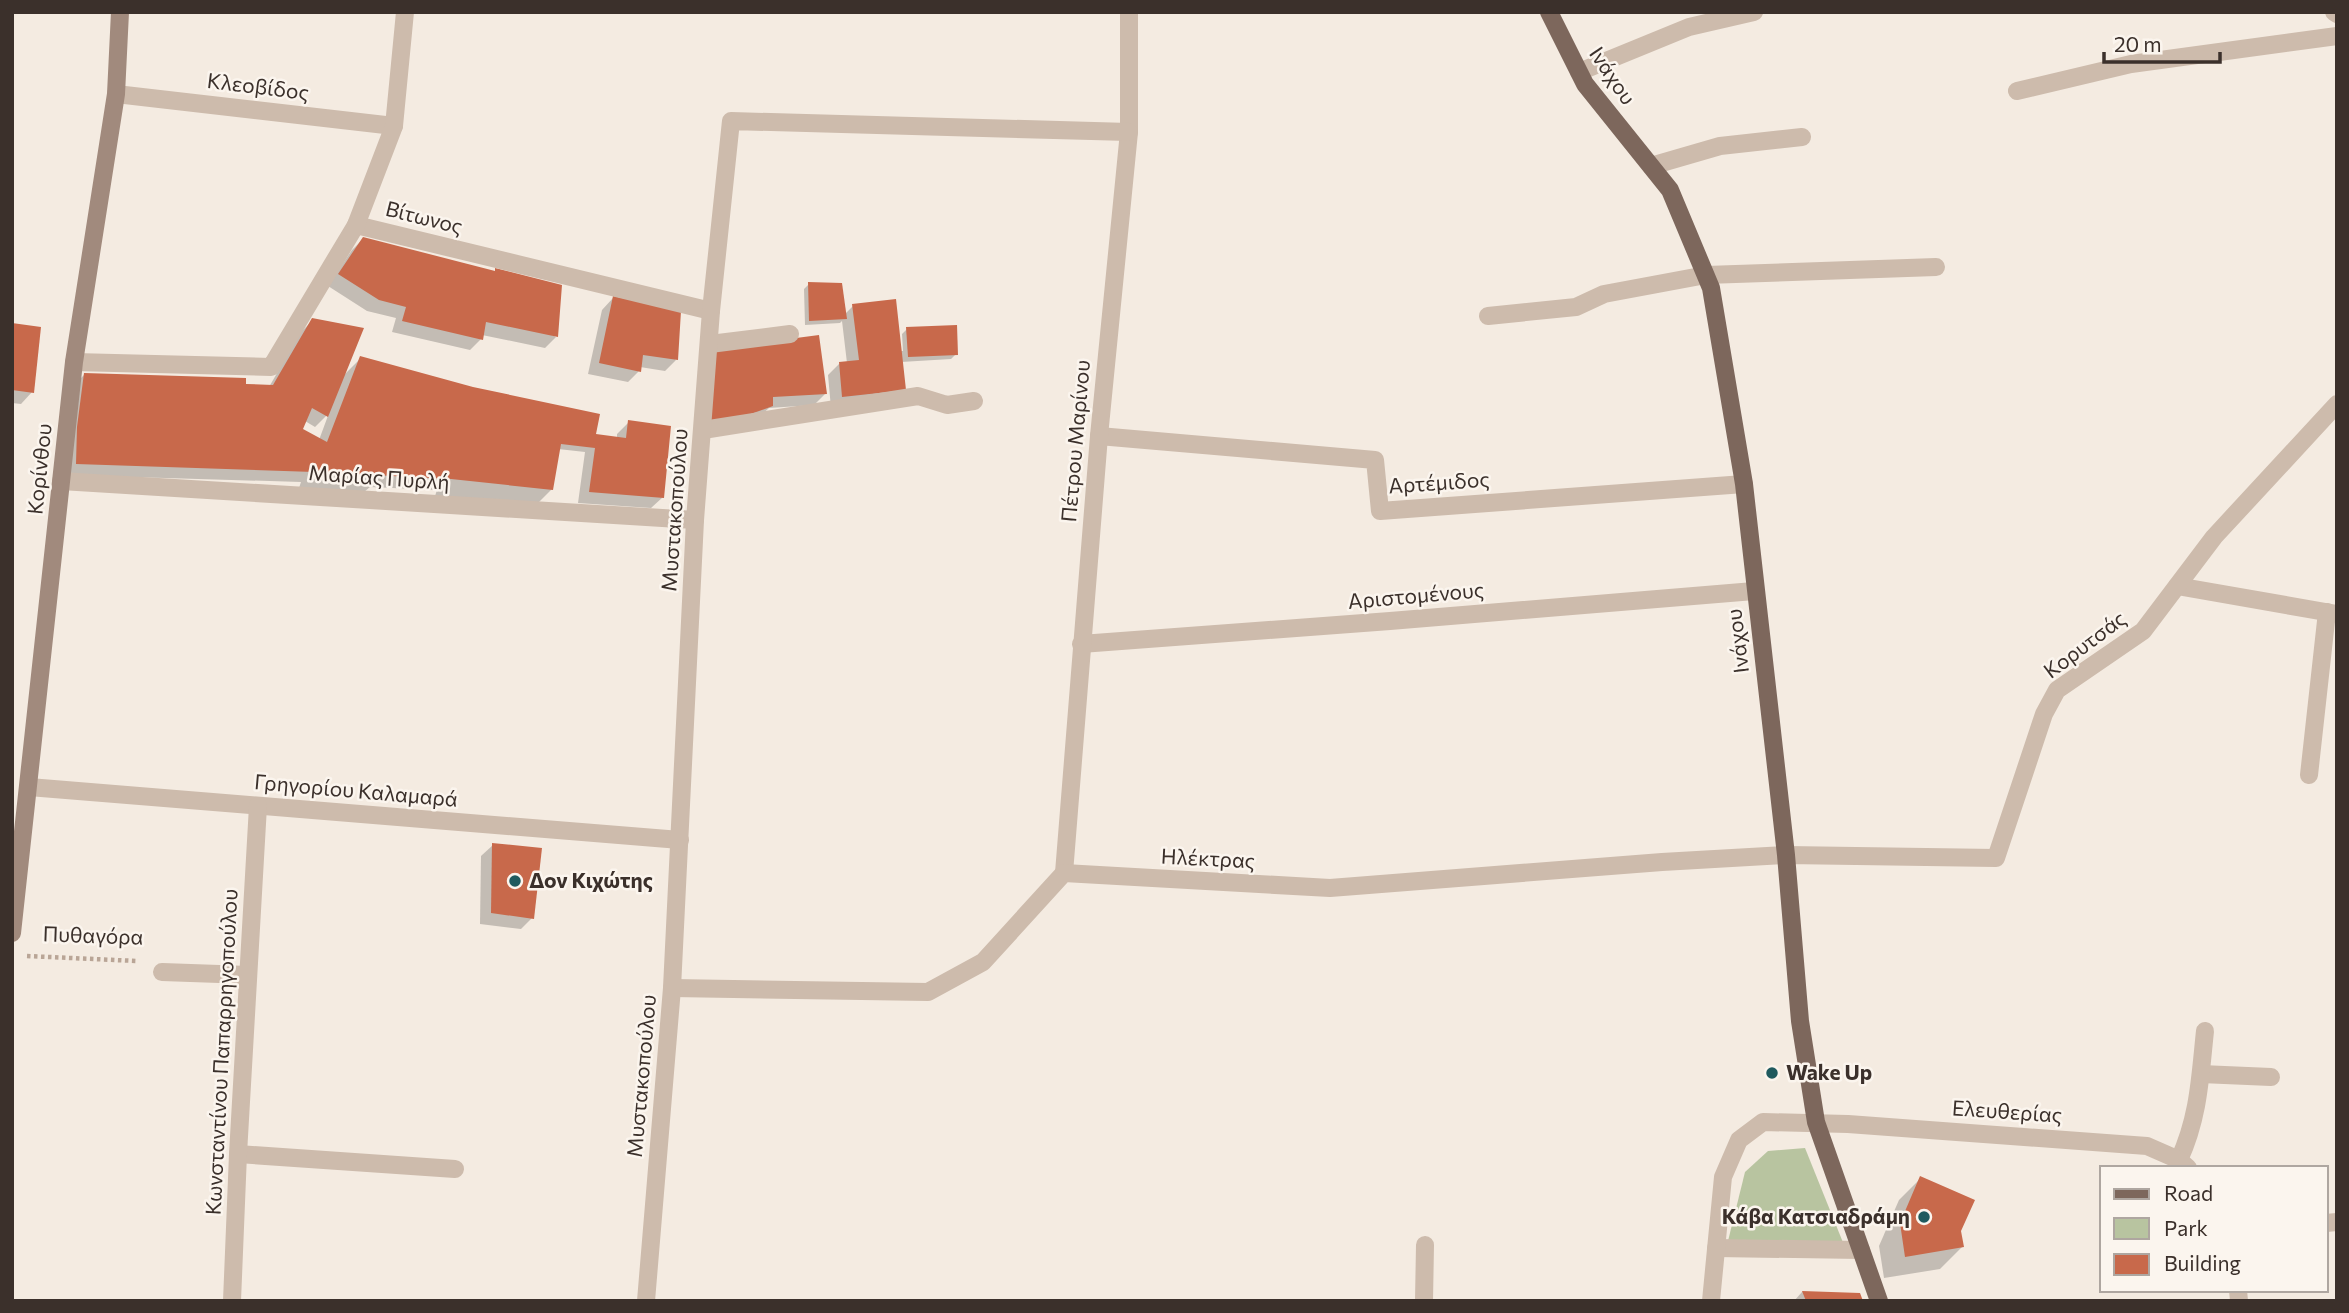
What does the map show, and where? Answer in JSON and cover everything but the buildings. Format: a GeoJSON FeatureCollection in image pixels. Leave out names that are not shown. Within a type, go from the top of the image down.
{"type":"FeatureCollection","features":[{"type":"Feature","properties":{"kind":"main road","name":"Κορίνθου"},"geometry":{"type":"LineString","coordinates":[[12,933],[75,362],[116,94],[120,12]]}},
{"type":"Feature","properties":{"kind":"main road","name":"Ινάχου"},"geometry":{"type":"LineString","coordinates":[[1549,12],[1585,84],[1671,190],[1711,288],[1744,484],[1786,855],[1800,1021],[1816,1122],[1879,1301]]}},
{"type":"Feature","properties":{"kind":"street"},"geometry":{"type":"LineString","coordinates":[[356,225],[394,126],[405,12]]}},
{"type":"Feature","properties":{"kind":"street","name":"Πέτρου Μαρίνου"},"geometry":{"type":"LineString","coordinates":[[1064,873],[1099,436],[1129,132],[1129,12]]}},
{"type":"Feature","properties":{"kind":"street"},"geometry":{"type":"LineString","coordinates":[[1580,72],[1689,27],[1754,12]]}},
{"type":"Feature","properties":{"kind":"street"},"geometry":{"type":"LineString","coordinates":[[2017,91],[2131,64],[2337,36]]}},
{"type":"Feature","properties":{"kind":"street","name":"Κλεοβίδος"},"geometry":{"type":"LineString","coordinates":[[116,94],[394,126]]}},
{"type":"Feature","properties":{"kind":"street","name":"Μυστακοπούλου"},"geometry":{"type":"LineString","coordinates":[[646,1301],[672,988],[695,520],[704,430],[711,310],[731,121],[1129,132]]}},
{"type":"Feature","properties":{"kind":"street"},"geometry":{"type":"LineString","coordinates":[[1651,166],[1720,146],[1802,137]]}},
{"type":"Feature","properties":{"kind":"street","name":"Βίτωνος"},"geometry":{"type":"LineString","coordinates":[[75,362],[271,367],[356,225],[711,310]]}},
{"type":"Feature","properties":{"kind":"street"},"geometry":{"type":"LineString","coordinates":[[1488,316],[1576,307],[1604,294],[1706,275],[1936,267]]}},
{"type":"Feature","properties":{"kind":"street"},"geometry":{"type":"LineString","coordinates":[[710,344],[790,334]]}},
{"type":"Feature","properties":{"kind":"street"},"geometry":{"type":"LineString","coordinates":[[704,430],[919,396],[947,405],[974,401]]}},
{"type":"Feature","properties":{"kind":"street","name":"Κορυτσάς"},"geometry":{"type":"LineString","coordinates":[[1786,855],[1996,858],[2044,714],[2057,690],[2143,631],[2214,537],[2337,404]]}},
{"type":"Feature","properties":{"kind":"street","name":"Αρτέμιδος"},"geometry":{"type":"LineString","coordinates":[[1099,436],[1375,460],[1380,511],[1744,484]]}},
{"type":"Feature","properties":{"kind":"street","name":"Μαρίας Πυρλή"},"geometry":{"type":"LineString","coordinates":[[61,481],[695,520]]}},
{"type":"Feature","properties":{"kind":"street"},"geometry":{"type":"LineString","coordinates":[[2177,586],[2332,613],[2309,775]]}},
{"type":"Feature","properties":{"kind":"street","name":"Αριστομένους"},"geometry":{"type":"LineString","coordinates":[[1081,644],[1754,591]]}},
{"type":"Feature","properties":{"kind":"street","name":"Γρηγορίου Καλαμαρά"},"geometry":{"type":"LineString","coordinates":[[29,788],[680,840]]}},
{"type":"Feature","properties":{"kind":"street","name":"Κωνσταντίνου Παπαρρηγοπούλου"},"geometry":{"type":"LineString","coordinates":[[232,1301],[258,806]]}},
{"type":"Feature","properties":{"kind":"street","name":"Ηλέκτρας"},"geometry":{"type":"LineString","coordinates":[[1064,873],[1330,888],[1786,855]]}},
{"type":"Feature","properties":{"kind":"street"},"geometry":{"type":"LineString","coordinates":[[672,988],[928,992],[983,962],[1064,873]]}},
{"type":"Feature","properties":{"kind":"street","name":"Πυθαγόρα"},"geometry":{"type":"LineString","coordinates":[[162,972],[248,975]]}},
{"type":"Feature","properties":{"kind":"street"},"geometry":{"type":"LineString","coordinates":[[2183,1164],[2197,1107],[2205,1031]]}},
{"type":"Feature","properties":{"kind":"street"},"geometry":{"type":"LineString","coordinates":[[2201,1074],[2272,1077]]}},
{"type":"Feature","properties":{"kind":"street","name":"Ελευθερίας"},"geometry":{"type":"LineString","coordinates":[[1711,1301],[1723,1177],[1739,1140],[1763,1122],[1816,1122],[2147,1146],[2183,1164]]}},
{"type":"Feature","properties":{"kind":"street"},"geometry":{"type":"LineString","coordinates":[[238,1154],[455,1169]]}},
{"type":"Feature","properties":{"kind":"street"},"geometry":{"type":"LineString","coordinates":[[1424,1301],[1425,1245]]}},
{"type":"Feature","properties":{"kind":"street"},"geometry":{"type":"LineString","coordinates":[[1716,1248],[1861,1250]]}},
{"type":"Feature","properties":{"kind":"path","name":"Πυθαγόρα"},"geometry":{"type":"LineString","coordinates":[[26,956],[158,961],[162,972]]}},
{"type":"Feature","properties":{"kind":"green space"},"geometry":{"type":"Polygon","coordinates":[[[1805,1148],[1844,1245],[1728,1241],[1745,1172],[1768,1151],[1805,1148]]]}},
{"type":"Feature","properties":{"kind":"place","name":"Δον Κιχώτης"},"geometry":{"type":"Point","coordinates":[515,881]}},
{"type":"Feature","properties":{"kind":"place","name":"Wake Up"},"geometry":{"type":"Point","coordinates":[1772,1073]}},
{"type":"Feature","properties":{"kind":"place","name":"Κάβα Κατσιαδράμη"},"geometry":{"type":"Point","coordinates":[1924,1217]}}]}
